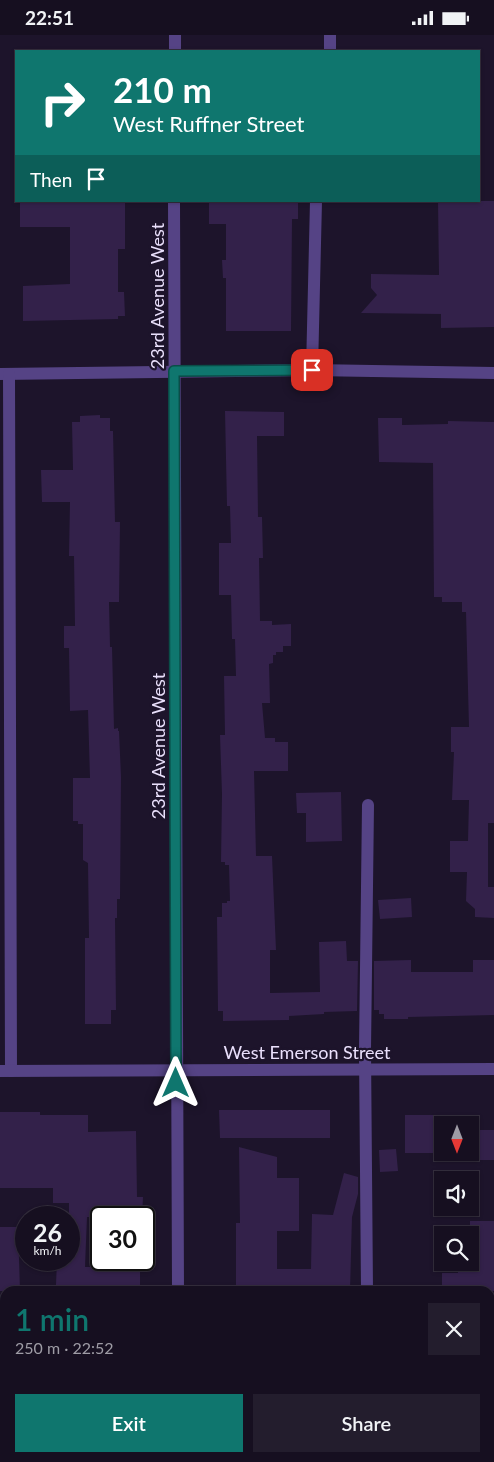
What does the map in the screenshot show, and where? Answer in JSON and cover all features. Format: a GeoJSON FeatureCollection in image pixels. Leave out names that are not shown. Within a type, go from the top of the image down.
{"type":"FeatureCollection","features":[{"type":"Feature","properties":{"kind":"street"},"geometry":{"type":"LineString","coordinates":[[175,35],[175,50]]}},
{"type":"Feature","properties":{"kind":"street"},"geometry":{"type":"LineString","coordinates":[[330,35],[330,50]]}},
{"type":"Feature","properties":{"kind":"street","name":"23rd Avenue West"},"geometry":{"type":"LineString","coordinates":[[174,202],[178,1286]]}},
{"type":"Feature","properties":{"kind":"street"},"geometry":{"type":"LineString","coordinates":[[312,370],[316,202]]}},
{"type":"Feature","properties":{"kind":"street"},"geometry":{"type":"LineString","coordinates":[[6,1071],[4,374],[312,370],[494,373]]}},
{"type":"Feature","properties":{"kind":"street"},"geometry":{"type":"LineString","coordinates":[[367,1286],[365,1069],[368,805]]}},
{"type":"Feature","properties":{"kind":"street","name":"West Emerson Street"},"geometry":{"type":"LineString","coordinates":[[6,1071],[494,1069]]}},
{"type":"Feature","properties":{"kind":"building"},"geometry":{"type":"Polygon","coordinates":[[[494,201],[494,327],[441,328],[441,314],[361,313],[377,295],[371,288],[371,274],[439,275],[438,202],[494,201]]]}},
{"type":"Feature","properties":{"kind":"building"},"geometry":{"type":"Polygon","coordinates":[[[20,202],[125,202],[125,249],[118,249],[118,292],[124,292],[125,316],[118,316],[118,319],[23,321],[23,286],[70,284],[70,227],[20,227],[20,202]]]}},
{"type":"Feature","properties":{"kind":"building"},"geometry":{"type":"Polygon","coordinates":[[[209,202],[298,202],[298,219],[292,219],[291,331],[226,331],[226,278],[223,278],[222,260],[226,260],[226,224],[209,224],[209,202]]]}},
{"type":"Feature","properties":{"kind":"building"},"geometry":{"type":"Polygon","coordinates":[[[225,411],[284,412],[284,436],[257,436],[258,517],[262,517],[263,558],[259,558],[260,621],[272,621],[272,625],[291,624],[291,646],[283,646],[283,652],[276,652],[276,655],[273,655],[273,663],[269,664],[270,703],[262,703],[265,738],[275,738],[275,742],[288,742],[288,771],[254,771],[256,856],[272,856],[276,950],[270,950],[270,993],[320,992],[319,942],[346,941],[347,961],[358,961],[357,1011],[289,1016],[289,1020],[223,1021],[223,1011],[218,1011],[217,917],[222,917],[222,903],[230,901],[229,865],[221,862],[222,794],[220,735],[225,735],[224,676],[236,676],[235,639],[232,639],[231,595],[219,595],[219,543],[231,543],[230,506],[227,506],[225,411]]]}},
{"type":"Feature","properties":{"kind":"building"},"geometry":{"type":"Polygon","coordinates":[[[100,415],[100,418],[110,418],[110,431],[113,431],[115,522],[120,522],[119,602],[109,602],[114,729],[118,728],[119,731],[121,777],[120,899],[117,899],[117,918],[115,918],[116,1010],[111,1010],[111,1024],[85,1024],[85,938],[89,938],[88,863],[83,860],[83,824],[73,821],[73,778],[90,778],[88,710],[70,711],[69,648],[64,648],[64,626],[75,626],[74,556],[69,556],[70,502],[42,502],[41,470],[73,470],[72,422],[80,422],[80,416],[100,415]]]}},
{"type":"Feature","properties":{"kind":"building"},"geometry":{"type":"Polygon","coordinates":[[[378,418],[402,418],[402,425],[448,424],[448,421],[494,422],[494,823],[488,823],[488,887],[494,887],[494,918],[475,917],[475,909],[466,901],[467,872],[450,872],[450,841],[468,841],[469,800],[452,800],[454,752],[451,752],[451,727],[469,727],[466,612],[462,612],[462,602],[442,602],[442,597],[434,597],[433,463],[379,462],[378,418]]]}},
{"type":"Feature","properties":{"kind":"building"},"geometry":{"type":"Polygon","coordinates":[[[341,792],[342,841],[306,842],[306,813],[297,813],[296,793],[341,792]]]}},
{"type":"Feature","properties":{"kind":"building"},"geometry":{"type":"Polygon","coordinates":[[[411,898],[412,917],[380,919],[378,900],[411,898]]]}},
{"type":"Feature","properties":{"kind":"building"},"geometry":{"type":"Polygon","coordinates":[[[411,960],[411,972],[473,972],[473,960],[494,960],[494,1015],[384,1019],[384,1014],[379,1014],[379,1010],[374,1010],[374,961],[411,960]]]}},
{"type":"Feature","properties":{"kind":"building"},"geometry":{"type":"Polygon","coordinates":[[[219,1110],[330,1110],[330,1138],[220,1138],[219,1110]]]}},
{"type":"Feature","properties":{"kind":"building"},"geometry":{"type":"Polygon","coordinates":[[[0,1112],[40,1112],[40,1115],[88,1115],[88,1132],[136,1131],[137,1197],[143,1197],[143,1206],[90,1206],[90,1217],[87,1217],[85,1267],[90,1267],[90,1271],[140,1271],[140,1285],[56,1285],[57,1271],[80,1271],[80,1206],[69,1206],[69,1203],[53,1203],[53,1188],[0,1188],[0,1112]]]}},
{"type":"Feature","properties":{"kind":"building"},"geometry":{"type":"Polygon","coordinates":[[[405,1115],[440,1115],[434,1116],[434,1153],[405,1153],[405,1115]]]}},
{"type":"Feature","properties":{"kind":"building"},"geometry":{"type":"Polygon","coordinates":[[[479,1130],[494,1130],[494,1160],[479,1160],[479,1130]]]}},
{"type":"Feature","properties":{"kind":"building"},"geometry":{"type":"Polygon","coordinates":[[[239,1147],[277,1157],[277,1178],[299,1178],[299,1231],[277,1231],[277,1269],[311,1269],[312,1214],[333,1215],[344,1173],[358,1177],[358,1194],[352,1217],[350,1286],[236,1286],[236,1223],[240,1223],[239,1147]]]}},
{"type":"Feature","properties":{"kind":"building"},"geometry":{"type":"Polygon","coordinates":[[[396,1149],[398,1171],[380,1172],[379,1150],[396,1149]]]}},
{"type":"Feature","properties":{"kind":"building"},"geometry":{"type":"Polygon","coordinates":[[[470,1221],[494,1221],[494,1286],[442,1286],[442,1273],[458,1273],[458,1271],[479,1271],[479,1226],[470,1226],[470,1221]]]}},
{"type":"Feature","properties":{"kind":"building"},"geometry":{"type":"Polygon","coordinates":[[[0,1227],[15,1227],[15,1271],[19,1271],[20,1286],[0,1286],[0,1227]]]}},
{"type":"Feature","properties":{"kind":"route"},"geometry":{"type":"LineString","coordinates":[[176,1083],[174,371],[312,370]]}}]}
